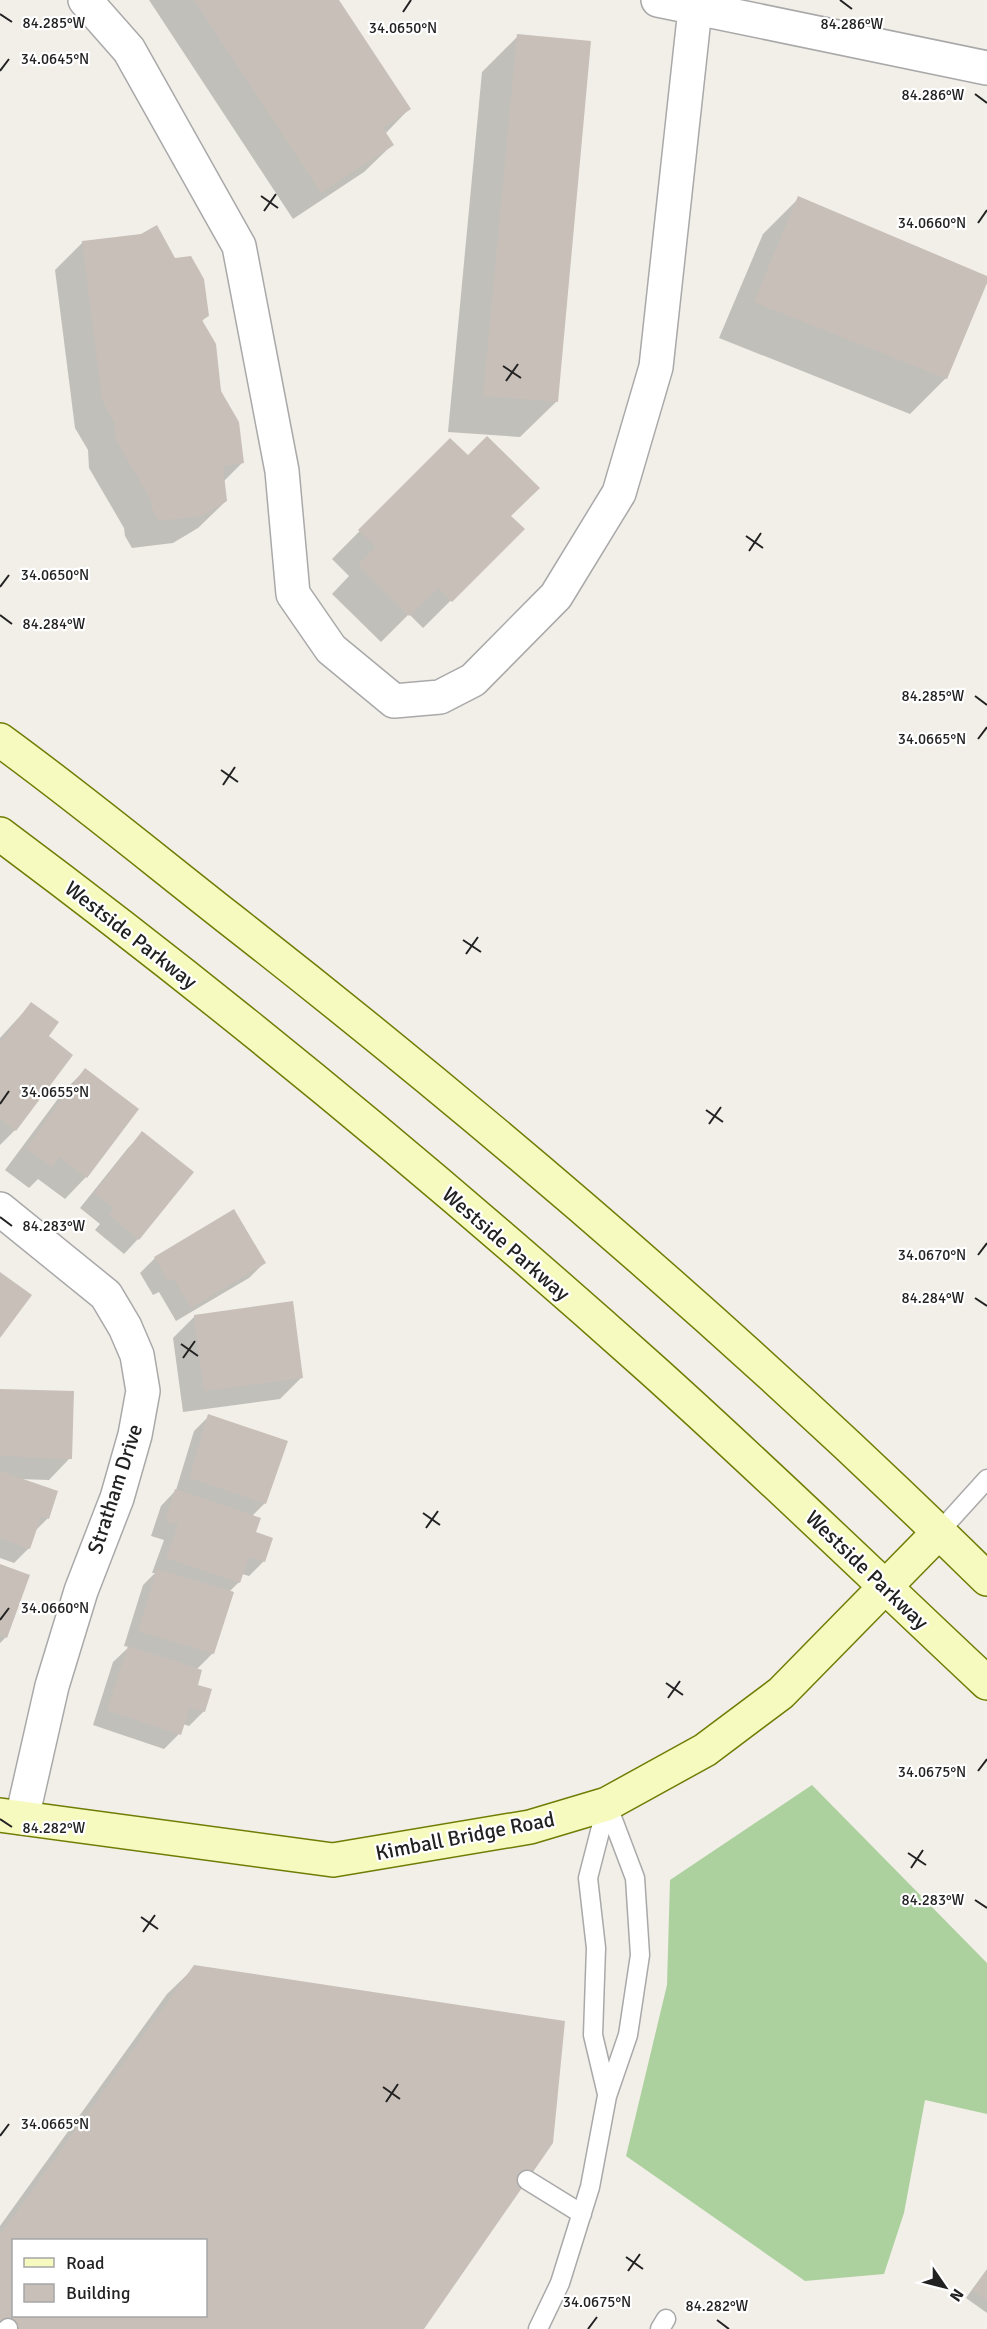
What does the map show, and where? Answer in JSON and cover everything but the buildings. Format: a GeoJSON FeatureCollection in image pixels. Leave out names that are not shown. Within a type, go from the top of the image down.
{"type":"FeatureCollection","features":[{"type":"Feature","properties":{"kind":"main road"},"geometry":{"type":"LineString","coordinates":[[0,740],[339,1004],[650,1264],[987,1579]]}},
{"type":"Feature","properties":{"kind":"main road","name":"Westside Parkway"},"geometry":{"type":"LineString","coordinates":[[0,834],[243,1024],[410,1161],[644,1362],[987,1683]]}},
{"type":"Feature","properties":{"kind":"main road","name":"Kimball Bridge Road"},"geometry":{"type":"LineString","coordinates":[[11,1817],[333,1860],[530,1827],[607,1804],[705,1750],[781,1693],[939,1532]]}},
{"type":"Feature","properties":{"kind":"street"},"geometry":{"type":"LineString","coordinates":[[85,0],[129,50],[238,246],[282,471],[293,594],[331,649],[394,701],[440,697],[473,680],[556,596],[619,493],[656,367],[695,9]]}},
{"type":"Feature","properties":{"kind":"street"},"geometry":{"type":"LineString","coordinates":[[658,0],[987,68]]}},
{"type":"Feature","properties":{"kind":"street","name":"Stratham Drive"},"geometry":{"type":"LineString","coordinates":[[0,1209],[106,1295],[125,1327],[137,1355],[142,1391],[135,1435],[117,1498],[81,1591],[11,1817]]}},
{"type":"Feature","properties":{"kind":"lane"},"geometry":{"type":"LineString","coordinates":[[939,1532],[987,1479]]}},
{"type":"Feature","properties":{"kind":"lane"},"geometry":{"type":"LineString","coordinates":[[607,1804],[588,1878],[596,1948],[593,2035],[607,2096]]}},
{"type":"Feature","properties":{"kind":"lane"},"geometry":{"type":"LineString","coordinates":[[538,2329],[560,2283],[590,2187],[607,2096],[628,2035],[640,1955],[635,1878],[607,1804]]}},
{"type":"Feature","properties":{"kind":"lane"},"geometry":{"type":"LineString","coordinates":[[526,2180],[582,2214]]}},
{"type":"Feature","properties":{"kind":"green space"},"geometry":{"type":"Polygon","coordinates":[[[812,1785],[987,1963],[987,2114],[925,2100],[904,2213],[884,2274],[805,2281],[626,2156],[667,1985],[670,1880],[812,1785]]]}}]}
